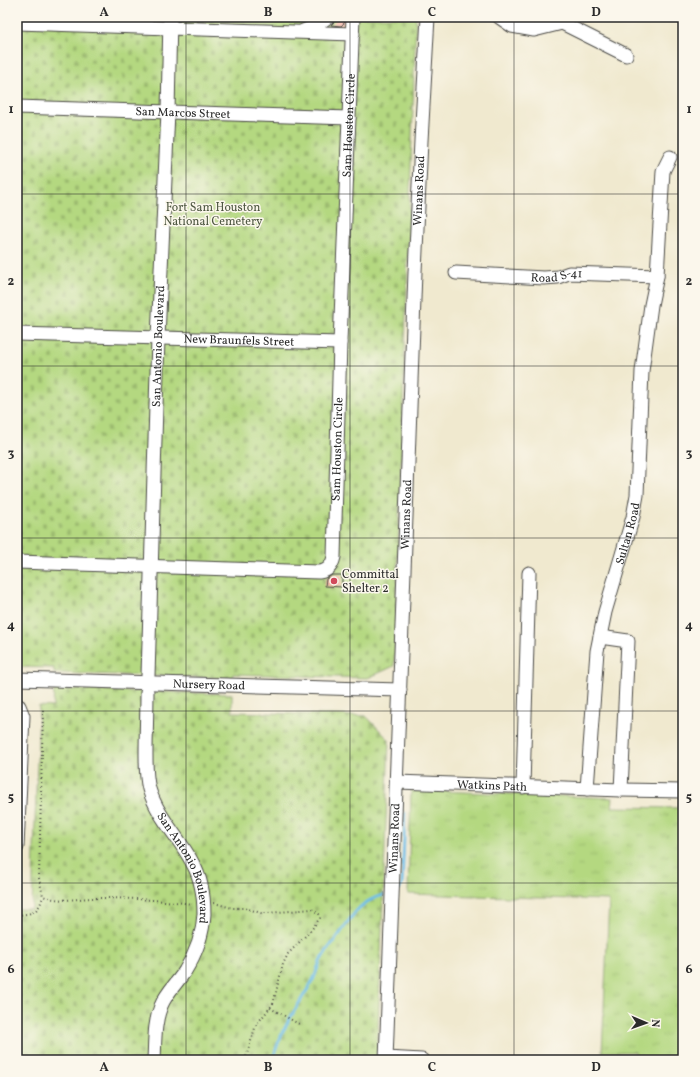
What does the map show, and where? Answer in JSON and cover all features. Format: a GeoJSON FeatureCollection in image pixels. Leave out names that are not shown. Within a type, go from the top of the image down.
{"type":"FeatureCollection","features":[{"type":"Feature","properties":{"kind":"street"},"geometry":{"type":"LineString","coordinates":[[30,17],[49,24]]}},
{"type":"Feature","properties":{"kind":"street"},"geometry":{"type":"LineString","coordinates":[[298,32],[313,27],[328,17]]}},
{"type":"Feature","properties":{"kind":"street","name":"Sam Houston Circle"},"geometry":{"type":"LineString","coordinates":[[17,562],[319,572],[330,568],[334,557],[340,343],[353,17]]}},
{"type":"Feature","properties":{"kind":"street","name":"Winans Road"},"geometry":{"type":"LineString","coordinates":[[386,1059],[420,156],[428,17]]}},
{"type":"Feature","properties":{"kind":"street"},"geometry":{"type":"LineString","coordinates":[[499,17],[512,26],[534,30],[562,23]]}},
{"type":"Feature","properties":{"kind":"street"},"geometry":{"type":"LineString","coordinates":[[546,17],[562,23],[626,55]]}},
{"type":"Feature","properties":{"kind":"street"},"geometry":{"type":"LineString","coordinates":[[17,22],[49,24],[170,22],[298,32],[353,34]]}},
{"type":"Feature","properties":{"kind":"street","name":"San Antonio Boulevard"},"geometry":{"type":"LineString","coordinates":[[148,676],[158,338],[168,111],[170,22]]}},
{"type":"Feature","properties":{"kind":"street","name":"San Marcos Street"},"geometry":{"type":"LineString","coordinates":[[17,107],[349,118]]}},
{"type":"Feature","properties":{"kind":"street","name":"Sultan Road"},"geometry":{"type":"LineString","coordinates":[[587,790],[597,651],[605,612],[636,502],[642,372],[651,306],[657,276],[662,171],[670,157]]}},
{"type":"Feature","properties":{"kind":"street","name":"Road S-41"},"geometry":{"type":"LineString","coordinates":[[456,273],[544,278],[558,277],[569,273],[657,276]]}},
{"type":"Feature","properties":{"kind":"street","name":"New Braunfels Street"},"geometry":{"type":"LineString","coordinates":[[17,334],[340,343]]}},
{"type":"Feature","properties":{"kind":"street"},"geometry":{"type":"LineString","coordinates":[[522,787],[529,572]]}},
{"type":"Feature","properties":{"kind":"street"},"geometry":{"type":"LineString","coordinates":[[600,637],[628,641],[621,790]]}},
{"type":"Feature","properties":{"kind":"street","name":"Nursery Road"},"geometry":{"type":"LineString","coordinates":[[17,679],[400,690]]}},
{"type":"Feature","properties":{"kind":"street","name":"San Antonio Boulevard"},"geometry":{"type":"LineString","coordinates":[[147,692],[146,765],[148,788],[161,815],[194,865],[200,881],[204,914],[202,929],[192,959],[167,995],[156,1019],[154,1060]]}},
{"type":"Feature","properties":{"kind":"street"},"geometry":{"type":"LineString","coordinates":[[17,705],[19,706],[23,716],[17,847]]}},
{"type":"Feature","properties":{"kind":"street","name":"Watkins Path"},"geometry":{"type":"LineString","coordinates":[[397,782],[587,790],[683,791]]}},
{"type":"Feature","properties":{"kind":"street"},"geometry":{"type":"LineString","coordinates":[[386,1059],[422,1060]]}},
{"type":"Feature","properties":{"kind":"path"},"geometry":{"type":"LineString","coordinates":[[17,915],[28,914],[39,908],[43,896],[39,878],[43,710]]}},
{"type":"Feature","properties":{"kind":"path"},"geometry":{"type":"LineString","coordinates":[[43,896],[55,900],[97,898],[203,903],[227,907],[246,908],[260,913],[312,908],[319,914],[320,918],[318,923],[288,954],[283,964],[274,1000],[270,1008],[256,1025],[245,1060]]}},
{"type":"Feature","properties":{"kind":"path"},"geometry":{"type":"LineString","coordinates":[[270,1008],[299,1024]]}},
{"type":"Feature","properties":{"kind":"green space","name":"Fort Sam Houston National Cemetery"},"geometry":{"type":"Polygon","coordinates":[[[17,17],[416,17],[394,666],[368,678],[233,674],[232,678],[54,673],[54,668],[17,667],[17,17]]]}},
{"type":"Feature","properties":{"kind":"green space"},"geometry":{"type":"Polygon","coordinates":[[[54,689],[232,694],[232,712],[366,716],[389,740],[377,1060],[17,1060],[17,909],[32,909],[39,706],[53,707],[54,689]]]}},
{"type":"Feature","properties":{"kind":"green space"},"geometry":{"type":"Polygon","coordinates":[[[411,790],[613,798],[612,807],[683,808],[683,1060],[636,1060],[635,1052],[602,1052],[609,900],[408,894],[411,790]]]}},
{"type":"Feature","properties":{"kind":"building"},"geometry":{"type":"Polygon","coordinates":[[[336,17],[345,17],[345,22],[341,26],[331,25],[335,21],[336,17]]]}},
{"type":"Feature","properties":{"kind":"building","name":"Committal Shelter 2"},"geometry":{"type":"Polygon","coordinates":[[[332,575],[342,575],[342,587],[325,586],[326,579],[332,575]]]}},
{"type":"Feature","properties":{"kind":"waterway"},"geometry":{"type":"LineString","coordinates":[[399,889],[402,885],[405,813]]}},
{"type":"Feature","properties":{"kind":"waterway"},"geometry":{"type":"LineString","coordinates":[[273,1060],[284,1029],[315,977],[324,954],[358,909],[369,901],[383,895]]}},
{"type":"Feature","properties":{"kind":"place","name":"Committal Shelter 2"},"geometry":{"type":"Point","coordinates":[334,581]}}]}
